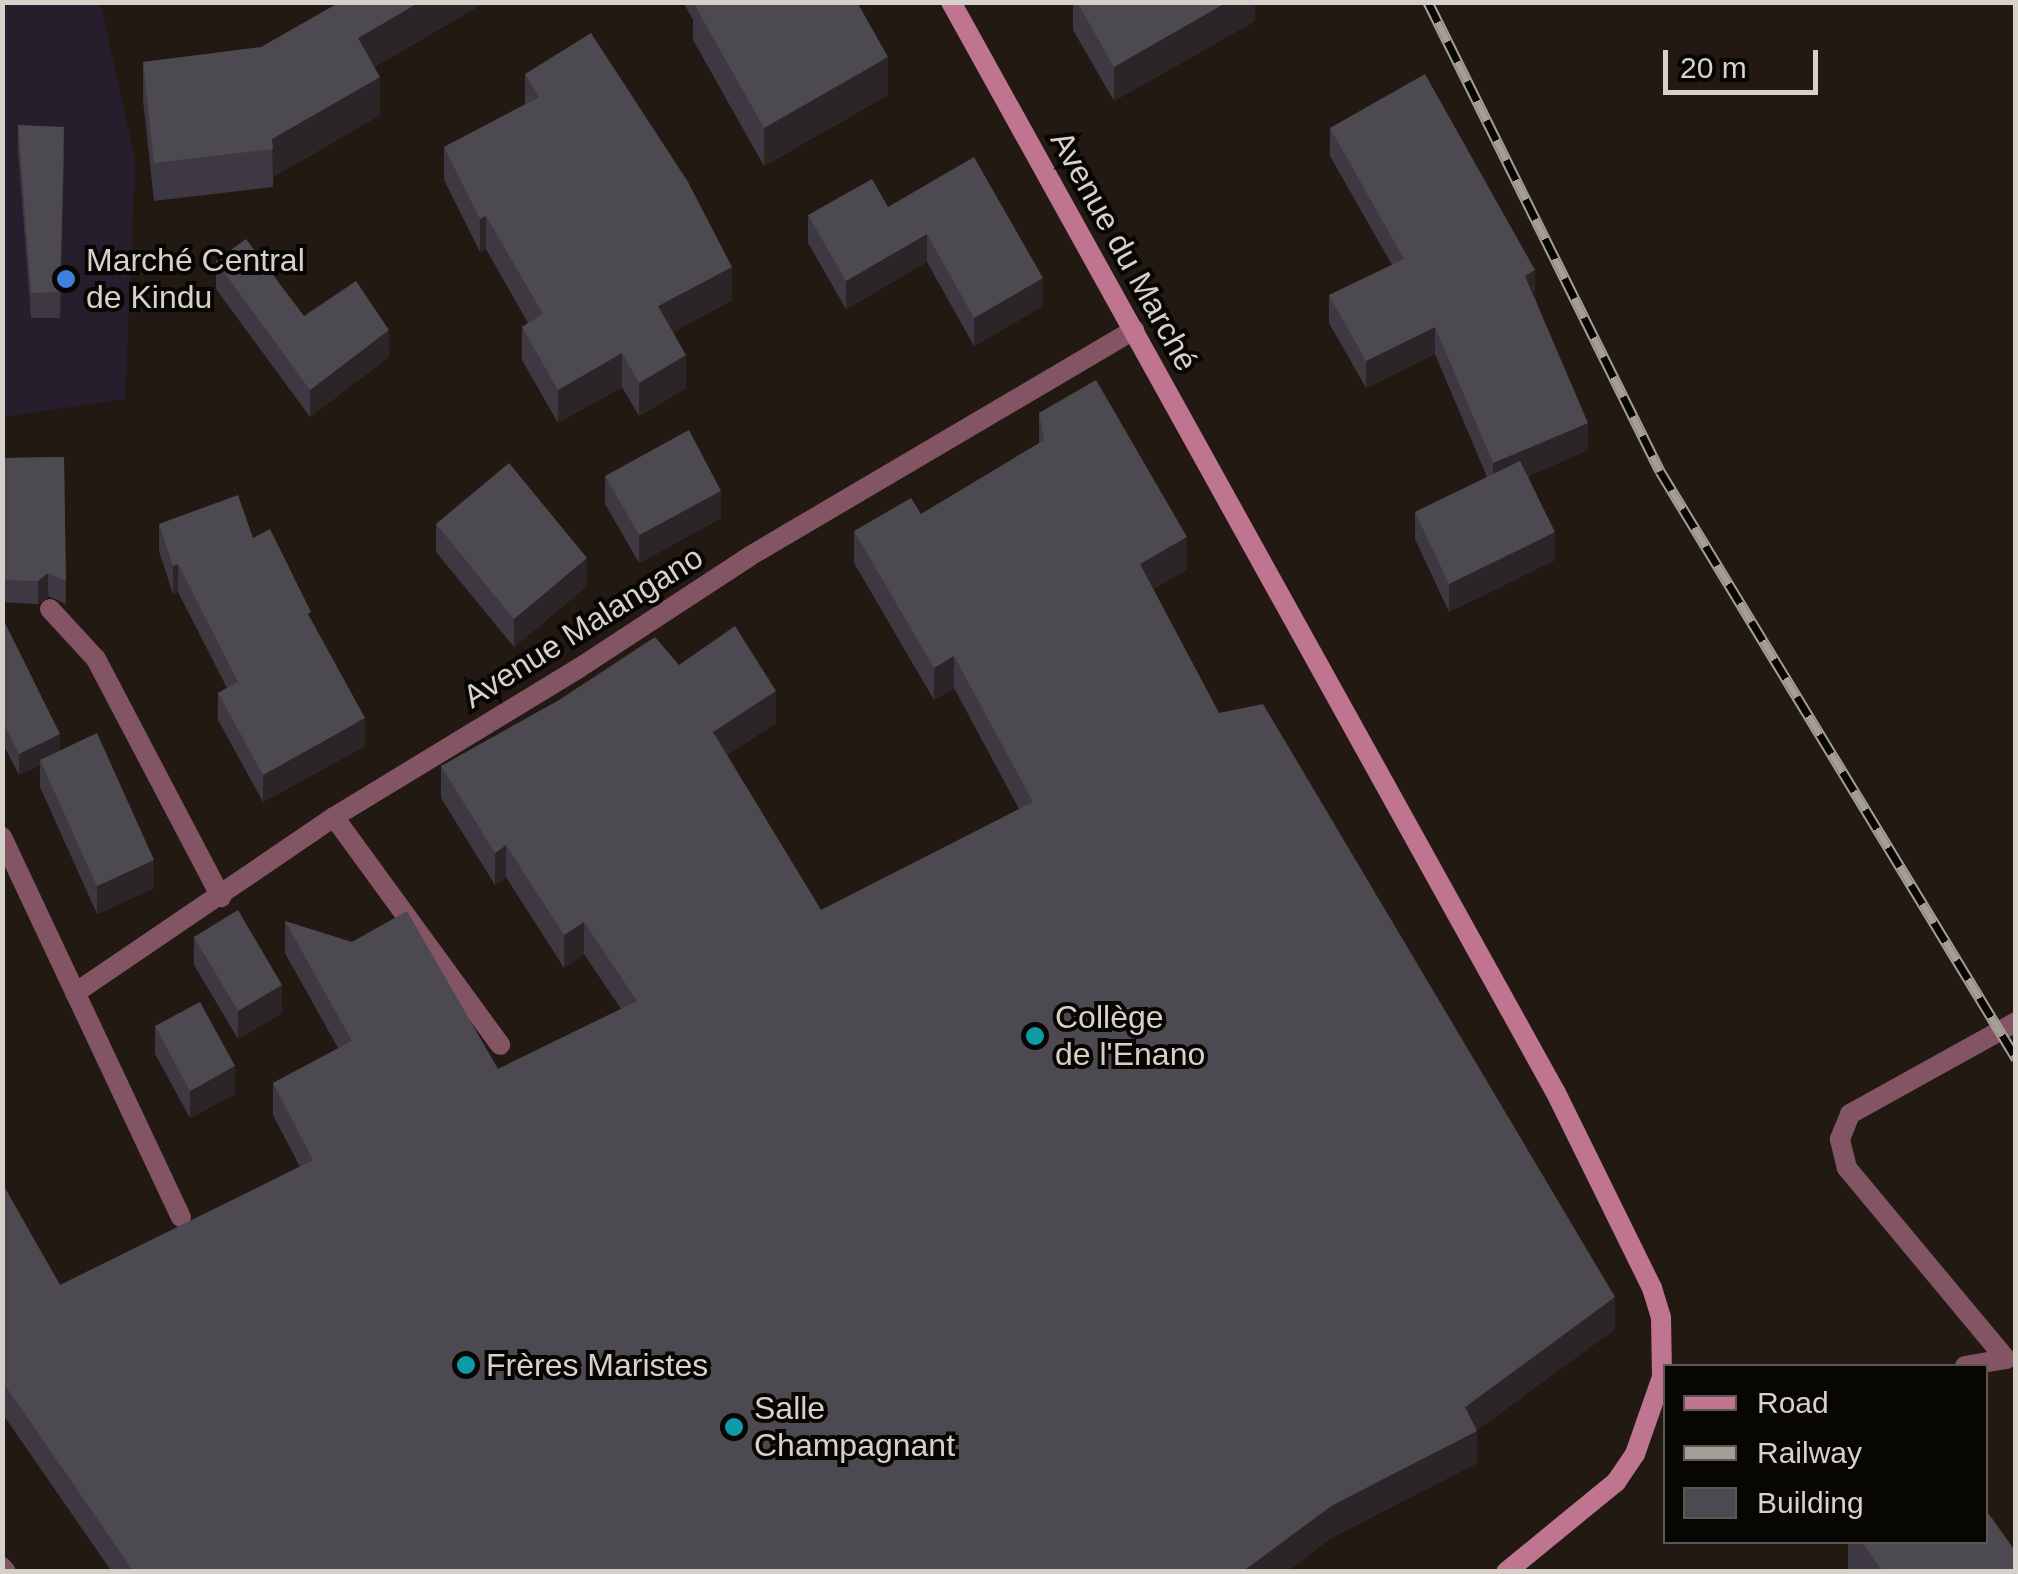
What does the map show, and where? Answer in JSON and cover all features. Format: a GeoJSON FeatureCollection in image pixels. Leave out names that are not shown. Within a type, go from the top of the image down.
{"type":"FeatureCollection","features":[{"type":"Feature","properties":{"kind":"street","name":"Avenue du Marché"},"geometry":{"type":"LineString","coordinates":[[951,2],[1555,1092],[1652,1288],[1661,1318],[1659,1415],[1616,1482],[1506,1572]]}},
{"type":"Feature","properties":{"kind":"street","name":"Avenue Malangano"},"geometry":{"type":"LineString","coordinates":[[76,993],[334,817],[579,668],[750,556],[1134,330]]}},
{"type":"Feature","properties":{"kind":"street"},"geometry":{"type":"LineString","coordinates":[[50,609],[96,659],[221,897]]}},
{"type":"Feature","properties":{"kind":"street"},"geometry":{"type":"LineString","coordinates":[[334,817],[500,1045]]}},
{"type":"Feature","properties":{"kind":"street"},"geometry":{"type":"LineString","coordinates":[[2,837],[181,1217]]}},
{"type":"Feature","properties":{"kind":"street"},"geometry":{"type":"LineString","coordinates":[[1977,1364],[2006,1359],[1847,1168],[1840,1139],[1850,1114],[2016,1022]]}},
{"type":"Feature","properties":{"kind":"shaded area","name":"Marché Central de Kindu"},"geometry":{"type":"Polygon","coordinates":[[[2,3],[99,3],[103,14],[135,160],[125,399],[3,417],[2,3]]]}},
{"type":"Feature","properties":{"kind":"building"},"geometry":{"type":"Polygon","coordinates":[[[340,2],[420,2],[358,38],[380,77],[272,139],[273,149],[154,163],[143,62],[261,47],[340,2]]]}},
{"type":"Feature","properties":{"kind":"building"},"geometry":{"type":"Polygon","coordinates":[[[693,2],[857,2],[888,57],[764,128],[693,2]]]}},
{"type":"Feature","properties":{"kind":"building"},"geometry":{"type":"Polygon","coordinates":[[[1077,2],[1227,2],[1114,67],[1077,2]]]}},
{"type":"Feature","properties":{"kind":"building"},"geometry":{"type":"Polygon","coordinates":[[[591,33],[688,182],[732,267],[658,306],[686,355],[639,383],[622,353],[558,390],[522,327],[543,314],[486,216],[480,219],[444,147],[539,97],[525,74],[591,33]]]}},
{"type":"Feature","properties":{"kind":"building"},"geometry":{"type":"Polygon","coordinates":[[[1425,74],[1535,270],[1525,276],[1588,423],[1493,463],[1435,327],[1366,361],[1329,295],[1404,259],[1330,128],[1425,74]]]}},
{"type":"Feature","properties":{"kind":"building"},"geometry":{"type":"Polygon","coordinates":[[[18,125],[64,127],[60,292],[31,293],[18,125]]]}},
{"type":"Feature","properties":{"kind":"building"},"geometry":{"type":"Polygon","coordinates":[[[974,157],[1043,278],[974,318],[927,234],[846,281],[808,215],[872,179],[888,207],[974,157]]]}},
{"type":"Feature","properties":{"kind":"building"},"geometry":{"type":"Polygon","coordinates":[[[246,239],[304,316],[356,281],[389,330],[310,390],[216,261],[246,239]]]}},
{"type":"Feature","properties":{"kind":"building","name":"Collège de l'Enano"},"geometry":{"type":"Polygon","coordinates":[[[1096,380],[1187,537],[1140,564],[1219,713],[1263,704],[1615,1297],[1465,1407],[1477,1431],[1331,1506],[1242,1572],[134,1572],[2,1381],[2,1183],[60,1285],[313,1160],[273,1083],[352,1041],[285,921],[352,942],[407,911],[498,1069],[637,1001],[584,922],[564,935],[506,845],[495,853],[441,766],[559,700],[655,637],[679,665],[735,626],[776,691],[713,732],[821,910],[1033,802],[954,656],[934,668],[854,531],[911,498],[921,514],[1044,440],[1039,413],[1096,380]]]}},
{"type":"Feature","properties":{"kind":"building"},"geometry":{"type":"Polygon","coordinates":[[[689,430],[721,491],[639,535],[605,476],[689,430]]]}},
{"type":"Feature","properties":{"kind":"building"},"geometry":{"type":"Polygon","coordinates":[[[64,457],[66,581],[48,573],[38,581],[2,580],[2,458],[64,457]]]}},
{"type":"Feature","properties":{"kind":"building"},"geometry":{"type":"Polygon","coordinates":[[[1520,461],[1555,532],[1449,584],[1415,512],[1520,461]]]}},
{"type":"Feature","properties":{"kind":"building"},"geometry":{"type":"Polygon","coordinates":[[[509,463],[587,558],[514,619],[436,524],[509,463]]]}},
{"type":"Feature","properties":{"kind":"building"},"geometry":{"type":"Polygon","coordinates":[[[238,495],[253,538],[270,529],[311,612],[308,614],[365,718],[263,775],[218,693],[238,682],[178,564],[173,566],[159,524],[238,495]]]}},
{"type":"Feature","properties":{"kind":"building"},"geometry":{"type":"Polygon","coordinates":[[[2,617],[60,734],[19,754],[2,721],[2,617]]]}},
{"type":"Feature","properties":{"kind":"building"},"geometry":{"type":"Polygon","coordinates":[[[97,733],[154,860],[97,886],[40,760],[97,733]]]}},
{"type":"Feature","properties":{"kind":"building"},"geometry":{"type":"Polygon","coordinates":[[[238,910],[282,985],[238,1011],[194,937],[238,910]]]}},
{"type":"Feature","properties":{"kind":"building"},"geometry":{"type":"Polygon","coordinates":[[[200,1002],[235,1066],[190,1091],[155,1026],[200,1002]]]}},
{"type":"Feature","properties":{"kind":"building"},"geometry":{"type":"Polygon","coordinates":[[[1988,1513],[2016,1552],[2016,1572],[1883,1572],[1863,1544],[1988,1544],[1988,1513]]]}},
{"type":"Feature","properties":{"kind":"railway"},"geometry":{"type":"LineString","coordinates":[[1428,2],[1660,471],[2016,1058]]}},
{"type":"Feature","properties":{"kind":"place","name":"Marché Central de Kindu"},"geometry":{"type":"Point","coordinates":[66,279]}},
{"type":"Feature","properties":{"kind":"place","name":"Collège de l'Enano"},"geometry":{"type":"Point","coordinates":[1035,1036]}},
{"type":"Feature","properties":{"kind":"place","name":"Frères Maristes"},"geometry":{"type":"Point","coordinates":[466,1365]}},
{"type":"Feature","properties":{"kind":"place","name":"Salle Champagnant"},"geometry":{"type":"Point","coordinates":[734,1427]}}]}
